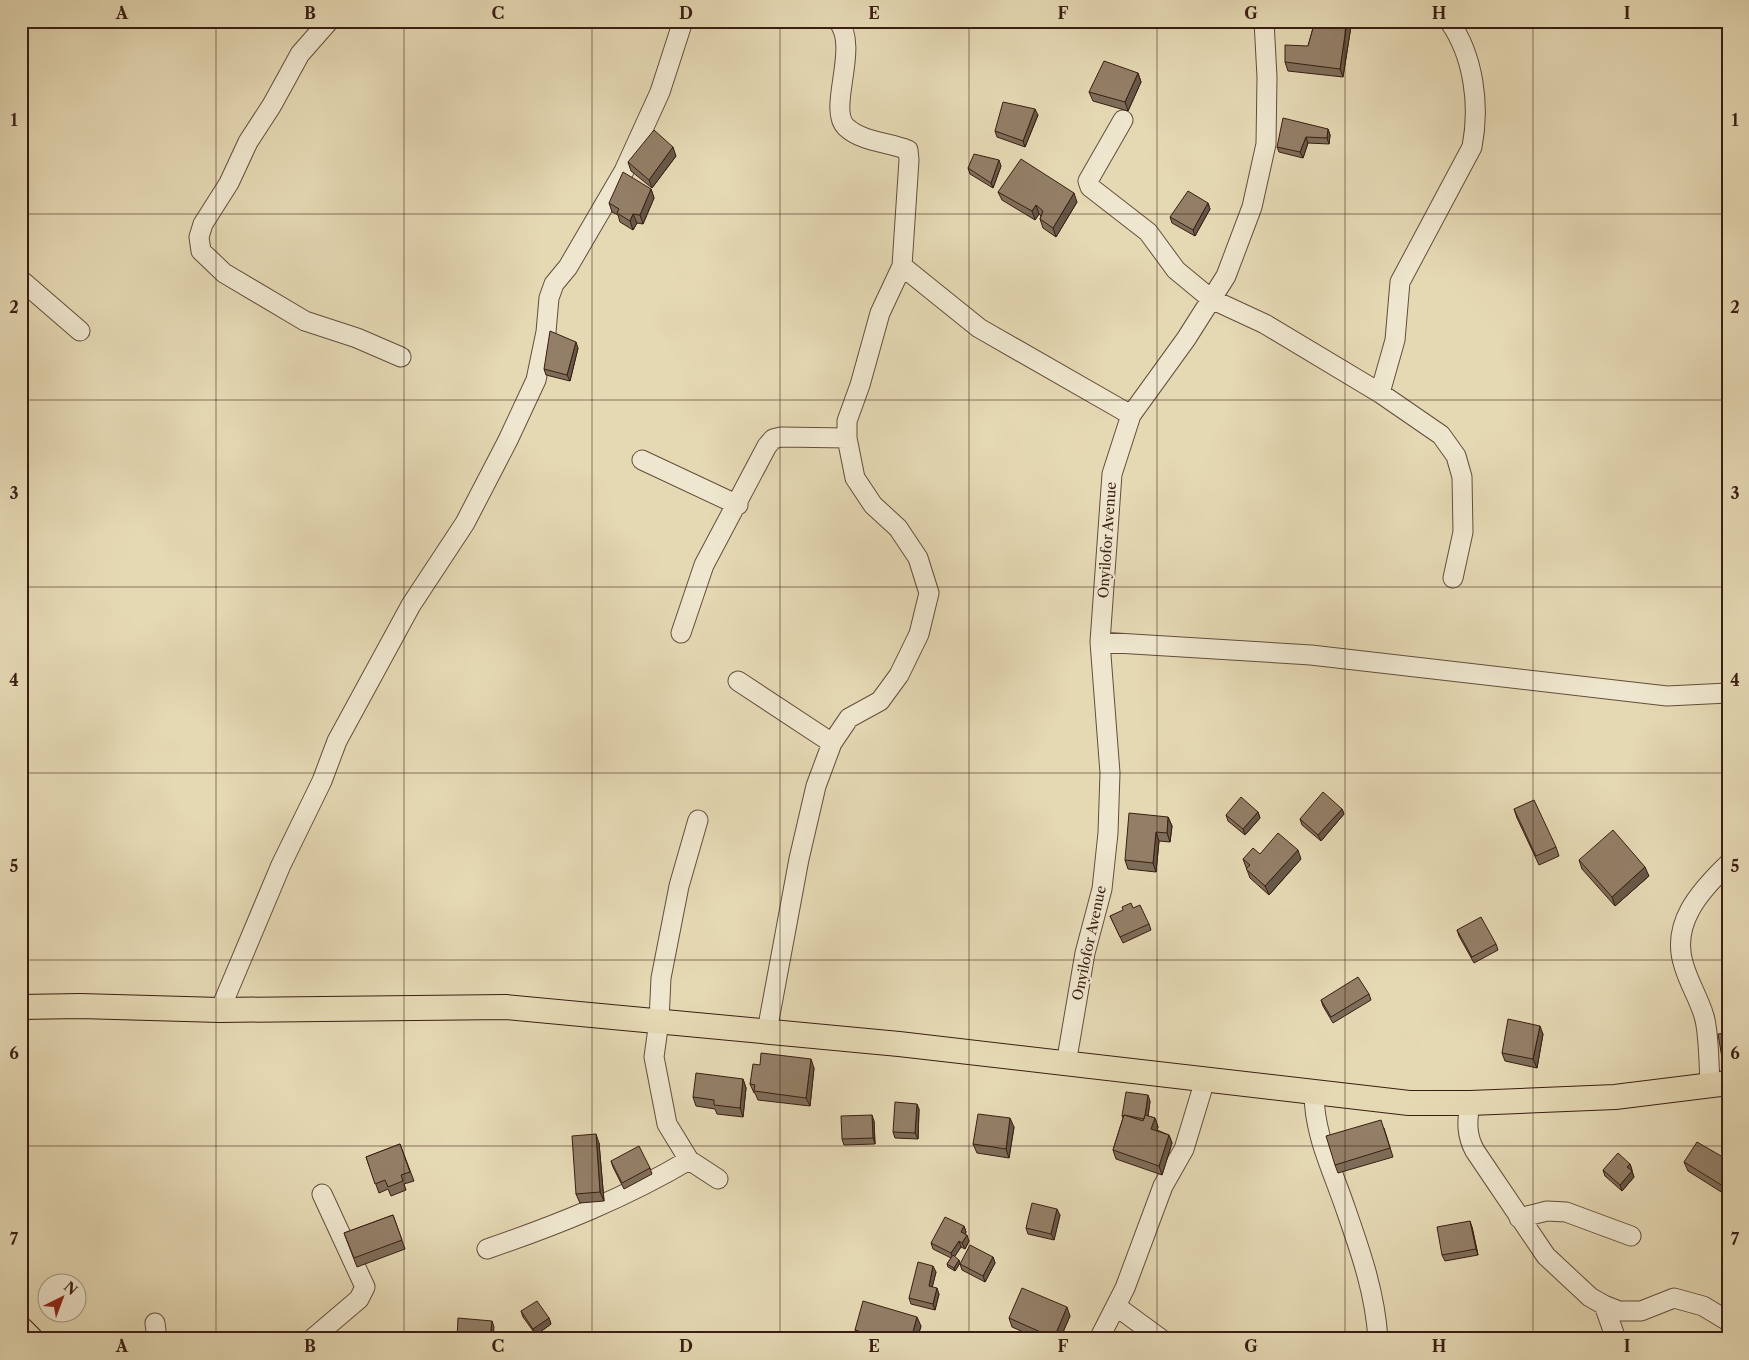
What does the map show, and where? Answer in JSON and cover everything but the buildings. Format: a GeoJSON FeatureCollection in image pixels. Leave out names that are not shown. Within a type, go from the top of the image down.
{"type":"FeatureCollection","features":[{"type":"Feature","properties":{"kind":"main road"},"geometry":{"type":"LineString","coordinates":[[21,1007],[80,1006],[220,1010],[506,1007],[899,1044],[1409,1103],[1470,1103],[1616,1097],[1719,1084]]}},
{"type":"Feature","properties":{"kind":"main road"},"geometry":{"type":"LineString","coordinates":[[21,1329],[31,1339]]}},
{"type":"Feature","properties":{"kind":"street"},"geometry":{"type":"LineString","coordinates":[[329,21],[300,54],[272,105],[248,142],[228,183],[203,224],[198,237],[201,251],[224,273],[305,321],[357,338],[401,357]]}},
{"type":"Feature","properties":{"kind":"street"},"geometry":{"type":"LineString","coordinates":[[220,1010],[281,865],[322,781],[337,741],[410,605],[465,523],[508,440],[536,380],[546,332],[549,298],[554,284],[568,267],[624,171],[660,92],[683,21]]}},
{"type":"Feature","properties":{"kind":"street"},"geometry":{"type":"LineString","coordinates":[[767,1031],[803,840],[816,786],[832,743],[849,718],[880,701],[899,675],[919,634],[929,593],[918,558],[898,528],[872,505],[855,478],[847,438],[847,422],[860,385],[880,313],[902,266],[909,160],[908,150],[869,140],[846,127],[841,118],[839,112],[844,80],[846,42],[843,27],[838,21]]}},
{"type":"Feature","properties":{"kind":"street","name":"Onyilofor Avenue"},"geometry":{"type":"LineString","coordinates":[[1066,1064],[1085,952],[1102,889],[1108,833],[1110,773],[1100,642],[1112,474],[1131,415],[1186,340],[1226,276],[1252,207],[1266,144],[1267,77],[1264,21]]}},
{"type":"Feature","properties":{"kind":"street"},"geometry":{"type":"LineString","coordinates":[[1380,393],[1395,340],[1400,282],[1472,147],[1476,123],[1471,76],[1459,36],[1449,21]]}},
{"type":"Feature","properties":{"kind":"street"},"geometry":{"type":"LineString","coordinates":[[1123,120],[1088,180],[1090,187],[1148,232],[1176,270],[1211,298],[1265,324],[1380,393],[1441,435],[1456,456],[1462,477],[1463,532],[1453,578]]}},
{"type":"Feature","properties":{"kind":"street"},"geometry":{"type":"LineString","coordinates":[[902,266],[979,328],[1131,415]]}},
{"type":"Feature","properties":{"kind":"street"},"geometry":{"type":"LineString","coordinates":[[21,280],[80,331]]}},
{"type":"Feature","properties":{"kind":"street"},"geometry":{"type":"LineString","coordinates":[[681,633],[704,565],[738,504],[767,446],[773,440],[782,438],[847,438]]}},
{"type":"Feature","properties":{"kind":"street"},"geometry":{"type":"LineString","coordinates":[[642,460],[738,504]]}},
{"type":"Feature","properties":{"kind":"street"},"geometry":{"type":"LineString","coordinates":[[1100,642],[1311,655],[1667,696],[1728,693]]}},
{"type":"Feature","properties":{"kind":"street"},"geometry":{"type":"LineString","coordinates":[[738,680],[832,743]]}},
{"type":"Feature","properties":{"kind":"street"},"geometry":{"type":"LineString","coordinates":[[698,820],[679,886],[667,950],[662,978],[660,1021],[654,1057],[667,1124],[689,1160],[718,1179]]}},
{"type":"Feature","properties":{"kind":"street"},"geometry":{"type":"LineString","coordinates":[[1719,1084],[1704,1017],[1683,964],[1680,941],[1684,918],[1695,899],[1728,864]]}},
{"type":"Feature","properties":{"kind":"street"},"geometry":{"type":"LineString","coordinates":[[1098,1339],[1125,1288],[1163,1186],[1184,1149],[1205,1080]]}},
{"type":"Feature","properties":{"kind":"street"},"geometry":{"type":"LineString","coordinates":[[1314,1093],[1314,1117],[1324,1151],[1370,1280],[1378,1339]]}},
{"type":"Feature","properties":{"kind":"street"},"geometry":{"type":"LineString","coordinates":[[1470,1103],[1467,1125],[1469,1140],[1546,1256],[1590,1297],[1604,1306],[1619,1310],[1641,1311],[1674,1298],[1703,1306],[1728,1321]]}},
{"type":"Feature","properties":{"kind":"street"},"geometry":{"type":"LineString","coordinates":[[487,1250],[539,1231],[647,1185],[689,1160]]}},
{"type":"Feature","properties":{"kind":"street"},"geometry":{"type":"LineString","coordinates":[[312,1339],[359,1299],[365,1287],[322,1194]]}},
{"type":"Feature","properties":{"kind":"street"},"geometry":{"type":"LineString","coordinates":[[1519,1218],[1547,1211],[1566,1212],[1631,1236]]}},
{"type":"Feature","properties":{"kind":"street"},"geometry":{"type":"LineString","coordinates":[[1116,1306],[1161,1339]]}},
{"type":"Feature","properties":{"kind":"street"},"geometry":{"type":"LineString","coordinates":[[1604,1306],[1616,1339]]}}]}
